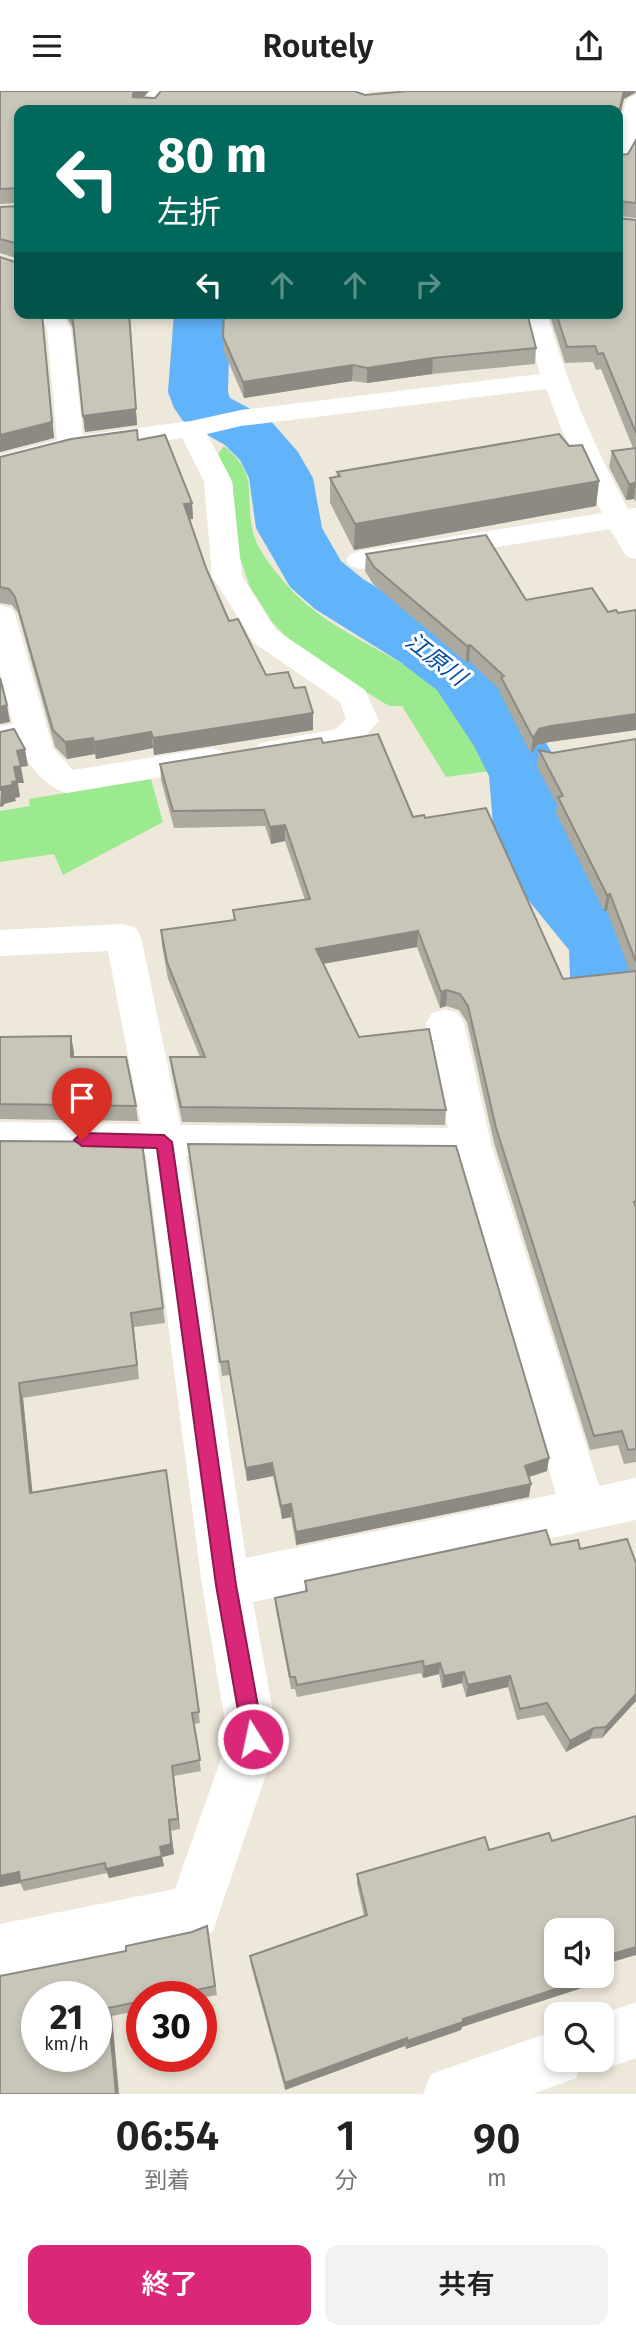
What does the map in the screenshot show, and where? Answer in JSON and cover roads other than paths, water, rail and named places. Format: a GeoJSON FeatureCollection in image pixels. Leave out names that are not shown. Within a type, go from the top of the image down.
{"type":"FeatureCollection","features":[{"type":"Feature","properties":{"kind":"street"},"geometry":{"type":"LineString","coordinates":[[149,105],[155,97],[168,91]]}},
{"type":"Feature","properties":{"kind":"street"},"geometry":{"type":"LineString","coordinates":[[364,101],[459,91]]}},
{"type":"Feature","properties":{"kind":"street"},"geometry":{"type":"LineString","coordinates":[[623,143],[636,101]]}},
{"type":"Feature","properties":{"kind":"street"},"geometry":{"type":"LineString","coordinates":[[54,319],[60,329],[71,445]]}},
{"type":"Feature","properties":{"kind":"street"},"geometry":{"type":"LineString","coordinates":[[537,319],[554,380],[604,494],[627,517],[636,550]]}},
{"type":"Feature","properties":{"kind":"street"},"geometry":{"type":"LineString","coordinates":[[0,463],[71,445],[195,428],[241,418],[554,380]]}},
{"type":"Feature","properties":{"kind":"street"},"geometry":{"type":"LineString","coordinates":[[0,614],[38,752],[66,782],[346,738],[363,720],[354,697],[265,636],[227,576],[218,481],[195,428]]}},
{"type":"Feature","properties":{"kind":"street"},"geometry":{"type":"LineString","coordinates":[[360,560],[627,517]]}},
{"type":"Feature","properties":{"kind":"street"},"geometry":{"type":"LineString","coordinates":[[0,736],[31,731]]}},
{"type":"Feature","properties":{"kind":"street"},"geometry":{"type":"LineString","coordinates":[[0,943],[123,937],[164,1142],[226,1585],[253,1739],[194,1912],[0,1951]]}},
{"type":"Feature","properties":{"kind":"street"},"geometry":{"type":"LineString","coordinates":[[445,1023],[471,1144],[583,1510]]}},
{"type":"Feature","properties":{"kind":"street"},"geometry":{"type":"LineString","coordinates":[[0,1138],[471,1144]]}},
{"type":"Feature","properties":{"kind":"street"},"geometry":{"type":"LineString","coordinates":[[226,1585],[636,1499]]}},
{"type":"Feature","properties":{"kind":"street"},"geometry":{"type":"LineString","coordinates":[[614,2038],[636,2030]]}},
{"type":"Feature","properties":{"kind":"street"},"geometry":{"type":"LineString","coordinates":[[451,2094],[544,2062]]}},
{"type":"Feature","properties":{"kind":"waterway","name":"江原川"},"geometry":{"type":"LineString","coordinates":[[202,319],[198,392],[204,408],[247,432],[267,452],[281,478],[289,528],[314,573],[339,594],[425,647],[462,674],[510,742],[527,776],[535,848],[553,876],[610,943],[614,1004],[636,1048]]}}]}
